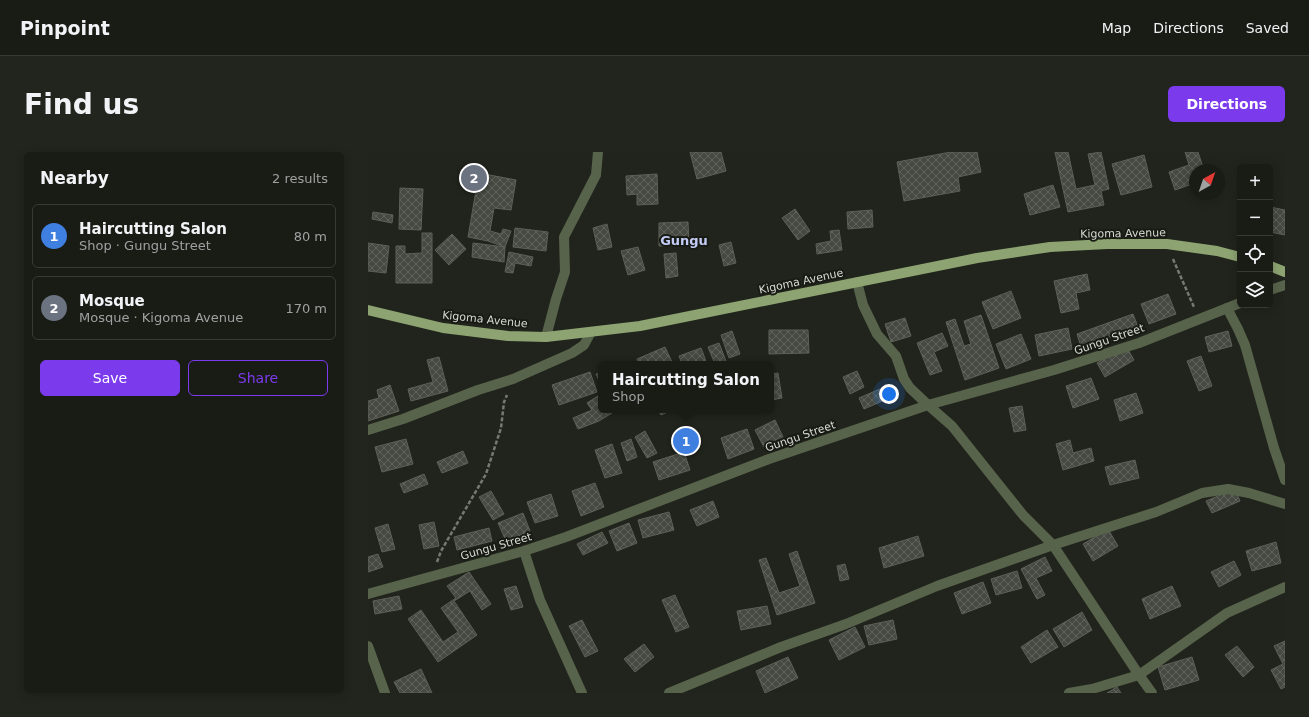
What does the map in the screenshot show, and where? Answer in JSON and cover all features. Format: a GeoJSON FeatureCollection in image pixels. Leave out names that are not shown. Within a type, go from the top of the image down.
{"type":"FeatureCollection","features":[{"type":"Feature","properties":{"kind":"main road","name":"Kigoma Avenue"},"geometry":{"type":"LineString","coordinates":[[368,310],[443,328],[508,336],[546,337],[640,326],[977,258],[1050,247],[1107,244],[1167,244],[1217,251],[1237,256]]}},
{"type":"Feature","properties":{"kind":"main road"},"geometry":{"type":"LineString","coordinates":[[1273,267],[1285,272]]}},
{"type":"Feature","properties":{"kind":"street"},"geometry":{"type":"LineString","coordinates":[[546,337],[556,298],[565,272],[564,237],[596,175],[598,152]]}},
{"type":"Feature","properties":{"kind":"street"},"geometry":{"type":"LineString","coordinates":[[857,282],[863,305],[877,334],[896,356],[904,379],[910,388],[952,426],[1023,515],[1054,545],[1152,693]]}},
{"type":"Feature","properties":{"kind":"street"},"geometry":{"type":"LineString","coordinates":[[1273,289],[1285,284]]}},
{"type":"Feature","properties":{"kind":"street","name":"Gungu Street"},"geometry":{"type":"LineString","coordinates":[[368,594],[524,551],[566,537],[769,459],[928,405],[1054,370],[1139,343],[1237,303]]}},
{"type":"Feature","properties":{"kind":"street"},"geometry":{"type":"LineString","coordinates":[[1227,308],[1245,345],[1274,448],[1285,480]]}},
{"type":"Feature","properties":{"kind":"street"},"geometry":{"type":"LineString","coordinates":[[368,430],[403,419],[478,390],[512,379],[572,353],[584,345],[591,332]]}},
{"type":"Feature","properties":{"kind":"street"},"geometry":{"type":"LineString","coordinates":[[669,693],[781,647],[846,624],[937,586],[1054,545],[1156,512],[1202,493],[1228,489],[1249,493],[1285,504]]}},
{"type":"Feature","properties":{"kind":"street"},"geometry":{"type":"LineString","coordinates":[[524,551],[540,600],[582,693]]}},
{"type":"Feature","properties":{"kind":"street"},"geometry":{"type":"LineString","coordinates":[[1069,693],[1092,689],[1139,675],[1227,613],[1285,587]]}},
{"type":"Feature","properties":{"kind":"street"},"geometry":{"type":"LineString","coordinates":[[368,646],[385,693]]}},
{"type":"Feature","properties":{"kind":"path"},"geometry":{"type":"LineString","coordinates":[[1167,244],[1198,319]]}},
{"type":"Feature","properties":{"kind":"path"},"geometry":{"type":"LineString","coordinates":[[431,577],[441,551],[486,474],[501,428],[504,402],[512,379]]}},
{"type":"Feature","properties":{"kind":"building"},"geometry":{"type":"Polygon","coordinates":[[[690,152],[721,152],[726,171],[697,179],[690,152]]]}},
{"type":"Feature","properties":{"kind":"building"},"geometry":{"type":"Polygon","coordinates":[[[951,152],[977,152],[981,172],[958,177],[960,191],[904,201],[897,162],[951,152]]]}},
{"type":"Feature","properties":{"kind":"building"},"geometry":{"type":"Polygon","coordinates":[[[1055,152],[1068,152],[1076,189],[1095,185],[1088,154],[1101,152],[1109,189],[1101,191],[1104,205],[1068,212],[1055,152]]]}},
{"type":"Feature","properties":{"kind":"building"},"geometry":{"type":"Polygon","coordinates":[[[1185,152],[1198,152],[1202,164],[1189,165],[1185,152]]]}},
{"type":"Feature","properties":{"kind":"building"},"geometry":{"type":"Polygon","coordinates":[[[1144,155],[1152,187],[1121,195],[1112,164],[1144,155]]]}},
{"type":"Feature","properties":{"kind":"building"},"geometry":{"type":"Polygon","coordinates":[[[1189,165],[1189,185],[1175,190],[1169,172],[1189,165]]]}},
{"type":"Feature","properties":{"kind":"building"},"geometry":{"type":"Polygon","coordinates":[[[479,173],[516,180],[511,210],[494,208],[490,231],[501,234],[503,229],[511,231],[505,247],[488,241],[468,237],[479,173]]]}},
{"type":"Feature","properties":{"kind":"building"},"geometry":{"type":"Polygon","coordinates":[[[657,174],[658,204],[637,205],[637,194],[627,195],[626,176],[657,174]]]}},
{"type":"Feature","properties":{"kind":"building"},"geometry":{"type":"Polygon","coordinates":[[[1053,185],[1060,207],[1030,215],[1024,194],[1053,185]]]}},
{"type":"Feature","properties":{"kind":"building"},"geometry":{"type":"Polygon","coordinates":[[[400,188],[423,189],[421,230],[399,229],[400,188]]]}},
{"type":"Feature","properties":{"kind":"building"},"geometry":{"type":"Polygon","coordinates":[[[1273,208],[1285,210],[1285,235],[1273,233],[1273,208]]]}},
{"type":"Feature","properties":{"kind":"building"},"geometry":{"type":"Polygon","coordinates":[[[795,209],[810,231],[798,240],[782,218],[795,209]]]}},
{"type":"Feature","properties":{"kind":"building"},"geometry":{"type":"Polygon","coordinates":[[[872,210],[873,227],[848,229],[847,212],[872,210]]]}},
{"type":"Feature","properties":{"kind":"building"},"geometry":{"type":"Polygon","coordinates":[[[373,212],[393,215],[392,223],[372,219],[373,212]]]}},
{"type":"Feature","properties":{"kind":"building"},"geometry":{"type":"Polygon","coordinates":[[[688,222],[689,245],[659,246],[659,223],[688,222]]]}},
{"type":"Feature","properties":{"kind":"building"},"geometry":{"type":"Polygon","coordinates":[[[607,224],[612,247],[598,250],[593,228],[607,224]]]}},
{"type":"Feature","properties":{"kind":"building"},"geometry":{"type":"Polygon","coordinates":[[[515,228],[548,232],[546,251],[513,247],[515,228]]]}},
{"type":"Feature","properties":{"kind":"building"},"geometry":{"type":"Polygon","coordinates":[[[839,230],[842,250],[817,254],[816,244],[831,241],[830,231],[839,230]]]}},
{"type":"Feature","properties":{"kind":"building"},"geometry":{"type":"Polygon","coordinates":[[[422,233],[432,233],[432,283],[396,283],[396,246],[405,246],[405,254],[422,253],[422,233]]]}},
{"type":"Feature","properties":{"kind":"building"},"geometry":{"type":"Polygon","coordinates":[[[452,234],[466,249],[449,265],[435,250],[452,234]]]}},
{"type":"Feature","properties":{"kind":"building"},"geometry":{"type":"Polygon","coordinates":[[[731,242],[736,263],[724,266],[719,245],[731,242]]]}},
{"type":"Feature","properties":{"kind":"building"},"geometry":{"type":"Polygon","coordinates":[[[368,243],[389,246],[386,273],[368,271],[368,243]]]}},
{"type":"Feature","properties":{"kind":"building"},"geometry":{"type":"Polygon","coordinates":[[[473,243],[505,247],[504,262],[472,257],[473,243]]]}},
{"type":"Feature","properties":{"kind":"building"},"geometry":{"type":"Polygon","coordinates":[[[638,247],[645,270],[628,275],[621,251],[638,247]]]}},
{"type":"Feature","properties":{"kind":"building"},"geometry":{"type":"Polygon","coordinates":[[[509,252],[533,257],[531,266],[515,263],[513,273],[505,272],[509,252]]]}},
{"type":"Feature","properties":{"kind":"building"},"geometry":{"type":"Polygon","coordinates":[[[676,253],[678,276],[666,278],[664,254],[676,253]]]}},
{"type":"Feature","properties":{"kind":"building"},"geometry":{"type":"Polygon","coordinates":[[[1087,274],[1090,290],[1076,293],[1079,309],[1061,313],[1054,281],[1087,274]]]}},
{"type":"Feature","properties":{"kind":"building"},"geometry":{"type":"Polygon","coordinates":[[[1011,291],[1021,318],[993,329],[982,302],[1011,291]]]}},
{"type":"Feature","properties":{"kind":"building"},"geometry":{"type":"Polygon","coordinates":[[[1168,294],[1176,314],[1149,324],[1141,304],[1168,294]]]}},
{"type":"Feature","properties":{"kind":"building"},"geometry":{"type":"Polygon","coordinates":[[[1133,314],[1138,327],[1081,347],[1077,334],[1133,314]]]}},
{"type":"Feature","properties":{"kind":"building"},"geometry":{"type":"Polygon","coordinates":[[[981,315],[999,368],[965,380],[946,322],[955,319],[964,346],[971,344],[964,321],[981,315]]]}},
{"type":"Feature","properties":{"kind":"building"},"geometry":{"type":"Polygon","coordinates":[[[905,318],[911,336],[891,342],[885,324],[905,318]]]}},
{"type":"Feature","properties":{"kind":"building"},"geometry":{"type":"Polygon","coordinates":[[[1068,328],[1072,349],[1039,356],[1035,335],[1068,328]]]}},
{"type":"Feature","properties":{"kind":"building"},"geometry":{"type":"Polygon","coordinates":[[[769,330],[808,330],[809,353],[769,354],[769,330]]]}},
{"type":"Feature","properties":{"kind":"building"},"geometry":{"type":"Polygon","coordinates":[[[732,331],[740,354],[729,358],[721,335],[732,331]]]}},
{"type":"Feature","properties":{"kind":"building"},"geometry":{"type":"Polygon","coordinates":[[[1228,331],[1232,346],[1209,352],[1205,337],[1228,331]]]}},
{"type":"Feature","properties":{"kind":"building"},"geometry":{"type":"Polygon","coordinates":[[[942,333],[948,346],[934,352],[942,371],[930,375],[917,343],[942,333]]]}},
{"type":"Feature","properties":{"kind":"building"},"geometry":{"type":"Polygon","coordinates":[[[1021,334],[1031,359],[1006,369],[996,344],[1021,334]]]}},
{"type":"Feature","properties":{"kind":"building"},"geometry":{"type":"Polygon","coordinates":[[[719,343],[726,361],[714,361],[708,347],[719,343]]]}},
{"type":"Feature","properties":{"kind":"building"},"geometry":{"type":"Polygon","coordinates":[[[1126,346],[1134,360],[1105,377],[1097,363],[1126,346]]]}},
{"type":"Feature","properties":{"kind":"building"},"geometry":{"type":"Polygon","coordinates":[[[665,347],[672,361],[638,361],[637,359],[665,347]]]}},
{"type":"Feature","properties":{"kind":"building"},"geometry":{"type":"Polygon","coordinates":[[[701,348],[706,361],[681,361],[679,356],[701,348]]]}},
{"type":"Feature","properties":{"kind":"building"},"geometry":{"type":"Polygon","coordinates":[[[1201,356],[1212,386],[1199,391],[1187,361],[1201,356]]]}},
{"type":"Feature","properties":{"kind":"building"},"geometry":{"type":"Polygon","coordinates":[[[439,357],[448,391],[411,401],[408,389],[433,382],[427,360],[439,357]]]}},
{"type":"Feature","properties":{"kind":"building"},"geometry":{"type":"Polygon","coordinates":[[[857,371],[864,387],[850,394],[843,377],[857,371]]]}},
{"type":"Feature","properties":{"kind":"building"},"geometry":{"type":"Polygon","coordinates":[[[590,372],[597,392],[559,405],[552,385],[590,372]]]}},
{"type":"Feature","properties":{"kind":"building"},"geometry":{"type":"Polygon","coordinates":[[[778,373],[782,398],[774,399],[774,374],[778,373]]]}},
{"type":"Feature","properties":{"kind":"building"},"geometry":{"type":"Polygon","coordinates":[[[1091,378],[1099,399],[1073,408],[1066,386],[1091,378]]]}},
{"type":"Feature","properties":{"kind":"building"},"geometry":{"type":"Polygon","coordinates":[[[390,385],[399,411],[368,421],[368,401],[379,398],[377,390],[390,385]]]}},
{"type":"Feature","properties":{"kind":"building"},"geometry":{"type":"Polygon","coordinates":[[[889,385],[894,396],[864,409],[859,398],[889,385]]]}},
{"type":"Feature","properties":{"kind":"building"},"geometry":{"type":"Polygon","coordinates":[[[1136,393],[1143,413],[1120,421],[1114,400],[1136,393]]]}},
{"type":"Feature","properties":{"kind":"building"},"geometry":{"type":"Polygon","coordinates":[[[598,396],[598,413],[612,413],[599,421],[578,429],[573,418],[592,410],[587,403],[598,396]]]}},
{"type":"Feature","properties":{"kind":"building"},"geometry":{"type":"Polygon","coordinates":[[[1022,406],[1026,430],[1014,432],[1009,408],[1022,406]]]}},
{"type":"Feature","properties":{"kind":"building"},"geometry":{"type":"Polygon","coordinates":[[[775,420],[783,437],[764,447],[755,430],[775,420]]]}},
{"type":"Feature","properties":{"kind":"building"},"geometry":{"type":"Polygon","coordinates":[[[747,429],[754,449],[728,459],[721,438],[747,429]]]}},
{"type":"Feature","properties":{"kind":"building"},"geometry":{"type":"Polygon","coordinates":[[[645,431],[657,453],[647,458],[635,437],[645,431]]]}},
{"type":"Feature","properties":{"kind":"building"},"geometry":{"type":"Polygon","coordinates":[[[406,439],[413,464],[382,472],[375,447],[406,439]]]}},
{"type":"Feature","properties":{"kind":"building"},"geometry":{"type":"Polygon","coordinates":[[[631,439],[637,457],[627,461],[621,443],[631,439]]]}},
{"type":"Feature","properties":{"kind":"building"},"geometry":{"type":"Polygon","coordinates":[[[1070,440],[1073,453],[1091,448],[1094,461],[1063,470],[1056,444],[1070,440]]]}},
{"type":"Feature","properties":{"kind":"building"},"geometry":{"type":"Polygon","coordinates":[[[612,444],[622,473],[605,478],[595,450],[612,444]]]}},
{"type":"Feature","properties":{"kind":"building"},"geometry":{"type":"Polygon","coordinates":[[[463,451],[468,463],[442,473],[437,462],[463,451]]]}},
{"type":"Feature","properties":{"kind":"building"},"geometry":{"type":"Polygon","coordinates":[[[684,452],[690,470],[659,480],[653,462],[684,452]]]}},
{"type":"Feature","properties":{"kind":"building"},"geometry":{"type":"Polygon","coordinates":[[[1135,460],[1139,478],[1110,485],[1105,467],[1135,460]]]}},
{"type":"Feature","properties":{"kind":"building"},"geometry":{"type":"Polygon","coordinates":[[[424,474],[428,484],[404,493],[400,484],[424,474]]]}},
{"type":"Feature","properties":{"kind":"building"},"geometry":{"type":"Polygon","coordinates":[[[595,483],[604,507],[581,516],[572,491],[595,483]]]}},
{"type":"Feature","properties":{"kind":"building"},"geometry":{"type":"Polygon","coordinates":[[[1235,489],[1240,501],[1212,513],[1206,501],[1235,489]]]}},
{"type":"Feature","properties":{"kind":"building"},"geometry":{"type":"Polygon","coordinates":[[[491,491],[504,514],[493,520],[479,497],[491,491]]]}},
{"type":"Feature","properties":{"kind":"building"},"geometry":{"type":"Polygon","coordinates":[[[551,494],[558,516],[535,523],[527,502],[551,494]]]}},
{"type":"Feature","properties":{"kind":"building"},"geometry":{"type":"Polygon","coordinates":[[[713,501],[719,517],[697,526],[690,510],[713,501]]]}},
{"type":"Feature","properties":{"kind":"building"},"geometry":{"type":"Polygon","coordinates":[[[669,512],[674,530],[643,538],[638,520],[669,512]]]}},
{"type":"Feature","properties":{"kind":"building"},"geometry":{"type":"Polygon","coordinates":[[[523,513],[530,531],[506,541],[498,523],[523,513]]]}},
{"type":"Feature","properties":{"kind":"building"},"geometry":{"type":"Polygon","coordinates":[[[434,522],[439,546],[424,549],[419,525],[434,522]]]}},
{"type":"Feature","properties":{"kind":"building"},"geometry":{"type":"Polygon","coordinates":[[[629,523],[637,543],[617,551],[609,531],[629,523]]]}},
{"type":"Feature","properties":{"kind":"building"},"geometry":{"type":"Polygon","coordinates":[[[388,524],[395,549],[382,552],[375,528],[388,524]]]}},
{"type":"Feature","properties":{"kind":"building"},"geometry":{"type":"Polygon","coordinates":[[[489,528],[492,541],[457,550],[454,537],[489,528]]]}},
{"type":"Feature","properties":{"kind":"building"},"geometry":{"type":"Polygon","coordinates":[[[1108,529],[1118,546],[1093,561],[1083,544],[1108,529]]]}},
{"type":"Feature","properties":{"kind":"building"},"geometry":{"type":"Polygon","coordinates":[[[602,532],[608,543],[583,555],[577,544],[602,532]]]}},
{"type":"Feature","properties":{"kind":"building"},"geometry":{"type":"Polygon","coordinates":[[[918,536],[924,556],[884,568],[879,548],[918,536]]]}},
{"type":"Feature","properties":{"kind":"building"},"geometry":{"type":"Polygon","coordinates":[[[1276,542],[1281,563],[1252,571],[1246,551],[1276,542]]]}},
{"type":"Feature","properties":{"kind":"building"},"geometry":{"type":"Polygon","coordinates":[[[797,551],[815,603],[777,615],[759,560],[766,558],[779,593],[800,586],[789,554],[797,551]]]}},
{"type":"Feature","properties":{"kind":"building"},"geometry":{"type":"Polygon","coordinates":[[[378,554],[383,567],[368,572],[368,557],[378,554]]]}},
{"type":"Feature","properties":{"kind":"building"},"geometry":{"type":"Polygon","coordinates":[[[1045,557],[1052,571],[1036,578],[1045,595],[1037,599],[1021,569],[1045,557]]]}},
{"type":"Feature","properties":{"kind":"building"},"geometry":{"type":"Polygon","coordinates":[[[1234,561],[1241,575],[1219,587],[1211,572],[1234,561]]]}},
{"type":"Feature","properties":{"kind":"building"},"geometry":{"type":"Polygon","coordinates":[[[845,564],[849,579],[840,581],[837,566],[845,564]]]}},
{"type":"Feature","properties":{"kind":"building"},"geometry":{"type":"Polygon","coordinates":[[[1017,571],[1022,588],[996,595],[991,579],[1017,571]]]}},
{"type":"Feature","properties":{"kind":"building"},"geometry":{"type":"Polygon","coordinates":[[[469,572],[491,604],[482,610],[470,591],[454,601],[477,635],[438,662],[408,619],[421,610],[443,642],[458,632],[441,608],[456,598],[447,586],[469,572]]]}},
{"type":"Feature","properties":{"kind":"building"},"geometry":{"type":"Polygon","coordinates":[[[983,582],[991,603],[962,614],[954,593],[983,582]]]}},
{"type":"Feature","properties":{"kind":"building"},"geometry":{"type":"Polygon","coordinates":[[[516,586],[523,607],[511,610],[504,589],[516,586]]]}},
{"type":"Feature","properties":{"kind":"building"},"geometry":{"type":"Polygon","coordinates":[[[1172,586],[1181,606],[1150,619],[1142,599],[1172,586]]]}},
{"type":"Feature","properties":{"kind":"building"},"geometry":{"type":"Polygon","coordinates":[[[675,595],[689,627],[676,632],[662,600],[675,595]]]}},
{"type":"Feature","properties":{"kind":"building"},"geometry":{"type":"Polygon","coordinates":[[[399,596],[402,609],[375,614],[373,601],[399,596]]]}},
{"type":"Feature","properties":{"kind":"building"},"geometry":{"type":"Polygon","coordinates":[[[767,606],[771,624],[741,630],[737,611],[767,606]]]}},
{"type":"Feature","properties":{"kind":"building"},"geometry":{"type":"Polygon","coordinates":[[[1082,612],[1092,630],[1064,647],[1053,629],[1082,612]]]}},
{"type":"Feature","properties":{"kind":"building"},"geometry":{"type":"Polygon","coordinates":[[[582,620],[598,651],[585,657],[569,626],[582,620]]]}},
{"type":"Feature","properties":{"kind":"building"},"geometry":{"type":"Polygon","coordinates":[[[893,620],[897,639],[869,645],[864,626],[893,620]]]}},
{"type":"Feature","properties":{"kind":"building"},"geometry":{"type":"Polygon","coordinates":[[[855,627],[865,647],[839,660],[829,640],[855,627]]]}},
{"type":"Feature","properties":{"kind":"building"},"geometry":{"type":"Polygon","coordinates":[[[1047,630],[1058,647],[1031,663],[1021,647],[1047,630]]]}},
{"type":"Feature","properties":{"kind":"building"},"geometry":{"type":"Polygon","coordinates":[[[1285,641],[1285,687],[1281,689],[1271,670],[1283,664],[1274,646],[1285,641]]]}},
{"type":"Feature","properties":{"kind":"building"},"geometry":{"type":"Polygon","coordinates":[[[644,644],[654,657],[635,672],[624,659],[644,644]]]}},
{"type":"Feature","properties":{"kind":"building"},"geometry":{"type":"Polygon","coordinates":[[[1237,646],[1254,667],[1243,677],[1225,655],[1237,646]]]}},
{"type":"Feature","properties":{"kind":"building"},"geometry":{"type":"Polygon","coordinates":[[[788,657],[798,678],[765,693],[756,671],[788,657]]]}},
{"type":"Feature","properties":{"kind":"building"},"geometry":{"type":"Polygon","coordinates":[[[1192,657],[1199,680],[1165,690],[1158,667],[1192,657]]]}},
{"type":"Feature","properties":{"kind":"building"},"geometry":{"type":"Polygon","coordinates":[[[421,669],[432,693],[400,693],[394,682],[421,669]]]}},
{"type":"Feature","properties":{"kind":"building"},"geometry":{"type":"Polygon","coordinates":[[[1117,687],[1121,693],[1107,693],[1117,687]]]}},
{"type":"Feature","properties":{"kind":"place","name":"Mosque"},"geometry":{"type":"Point","coordinates":[474,178]}},
{"type":"Feature","properties":{"kind":"place","name":"Haircutting Salon"},"geometry":{"type":"Point","coordinates":[686,441]}},
{"type":"Feature","properties":{"kind":"district","name":"Gungu"},"geometry":{"type":"Point","coordinates":[684,240]}}]}
